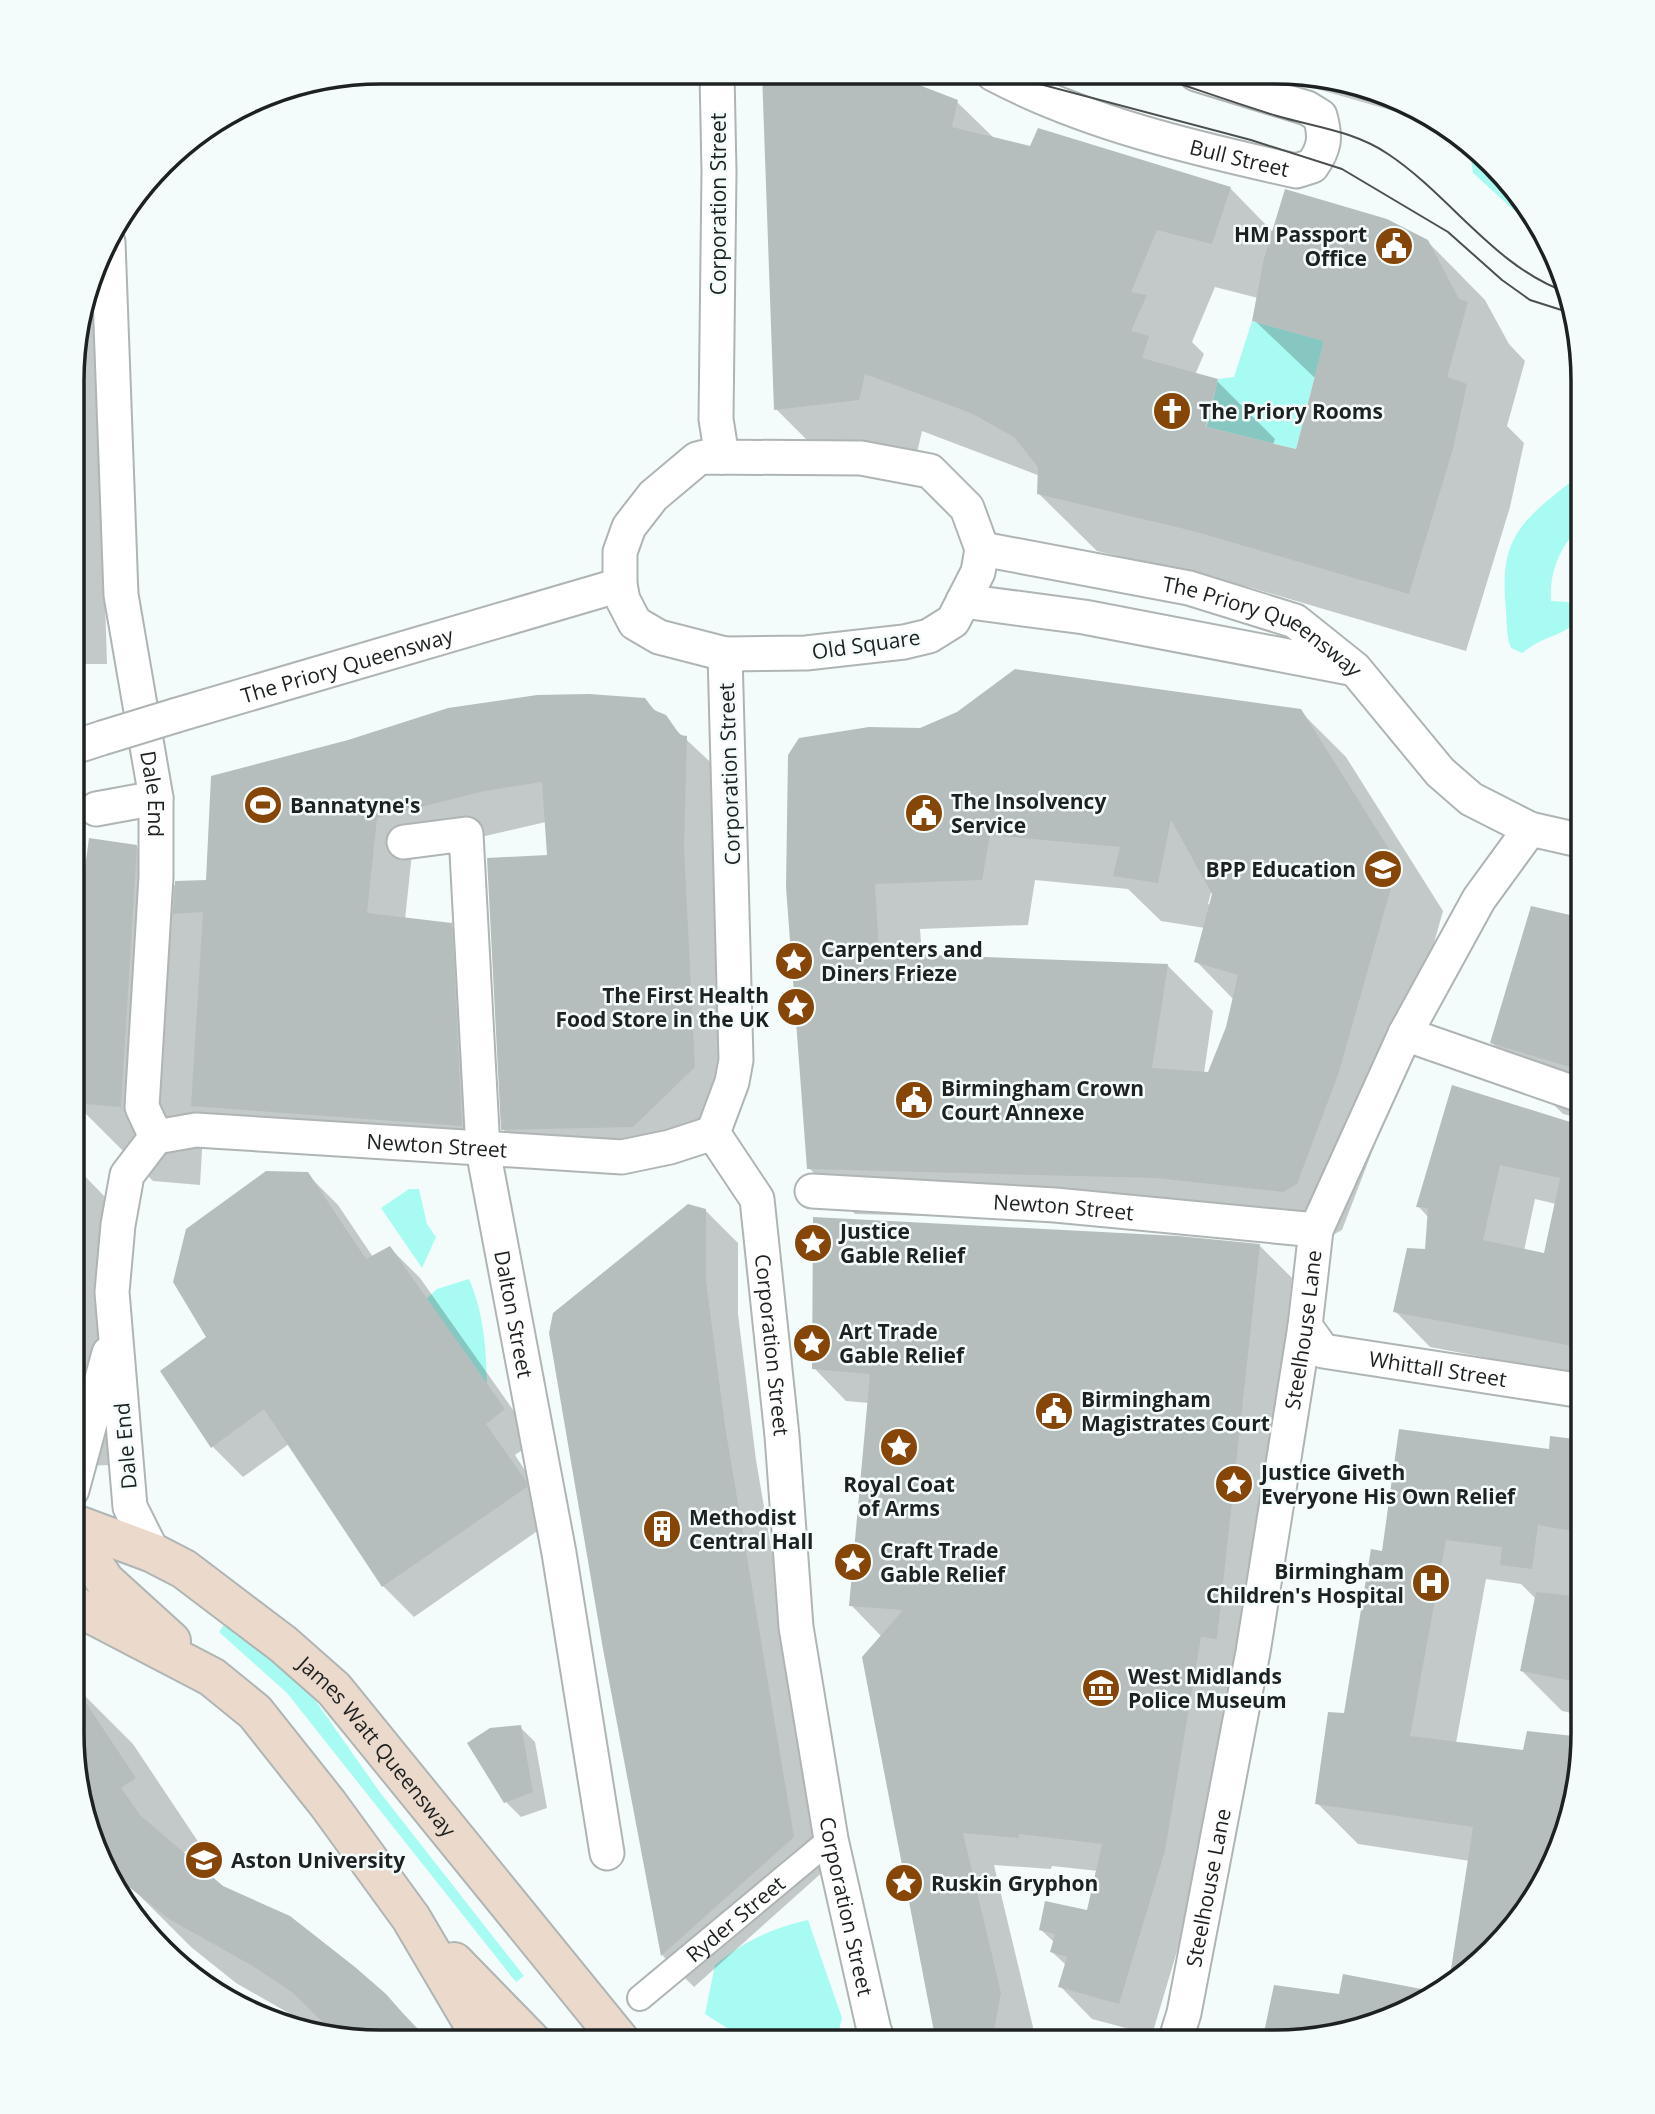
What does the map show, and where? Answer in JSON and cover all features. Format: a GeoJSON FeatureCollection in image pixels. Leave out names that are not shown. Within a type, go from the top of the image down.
{"type":"FeatureCollection","features":[{"type":"Feature","properties":{"kind":"main road","name":"James Watt Queensway"},"geometry":{"type":"LineString","coordinates":[[84,1527],[153,1553],[184,1569],[296,1654],[334,1689],[611,2030]]}},
{"type":"Feature","properties":{"kind":"main road"},"geometry":{"type":"LineString","coordinates":[[84,1550],[105,1581],[255,1712],[328,1804],[411,1918],[477,2030]]}},
{"type":"Feature","properties":{"kind":"main road"},"geometry":{"type":"LineString","coordinates":[[84,1610],[212,1677]]}},
{"type":"Feature","properties":{"kind":"main road"},"geometry":{"type":"LineString","coordinates":[[411,1918],[520,2030]]}},
{"type":"Feature","properties":{"kind":"street","name":"Corporation Street"},"geometry":{"type":"LineString","coordinates":[[713,457],[716,419],[719,172],[717,84]]}},
{"type":"Feature","properties":{"kind":"street","name":"Bull Street"},"geometry":{"type":"LineString","coordinates":[[1012,84],[1041,99],[1163,139],[1296,171],[1312,166],[1323,150],[1325,135],[1320,116],[1307,108],[1229,84]]}},
{"type":"Feature","properties":{"kind":"street","name":"Dale End"},"geometry":{"type":"LineString","coordinates":[[109,264],[121,595],[156,798],[156,877],[142,1107],[156,1137],[127,1175],[118,1225],[112,1292],[130,1507],[153,1553]]}},
{"type":"Feature","properties":{"kind":"street"},"geometry":{"type":"LineString","coordinates":[[713,457],[861,458],[930,471],[967,508],[982,549]]}},
{"type":"Feature","properties":{"kind":"street","name":"Old Square"},"geometry":{"type":"LineString","coordinates":[[713,457],[696,459],[653,496],[629,527],[621,552],[620,585],[623,600],[635,623],[659,637],[725,654],[806,653],[929,636],[953,621],[978,572],[982,549]]}},
{"type":"Feature","properties":{"kind":"street","name":"The Priory Queensway"},"geometry":{"type":"LineString","coordinates":[[982,549],[1189,588],[1295,621],[1355,669]]}},
{"type":"Feature","properties":{"kind":"street","name":"The Priory Queensway"},"geometry":{"type":"LineString","coordinates":[[88,743],[620,585]]}},
{"type":"Feature","properties":{"kind":"street","name":"The Priory Queensway"},"geometry":{"type":"LineString","coordinates":[[963,601],[1084,617],[1355,669]]}},
{"type":"Feature","properties":{"kind":"street","name":"Corporation Street"},"geometry":{"type":"LineString","coordinates":[[725,654],[736,1060],[732,1082],[713,1133],[757,1199],[782,1436],[796,1627],[831,1839],[874,2030]]}},
{"type":"Feature","properties":{"kind":"street"},"geometry":{"type":"LineString","coordinates":[[1355,669],[1440,772],[1471,799],[1530,829],[1571,838]]}},
{"type":"Feature","properties":{"kind":"street"},"geometry":{"type":"LineString","coordinates":[[96,809],[156,798]]}},
{"type":"Feature","properties":{"kind":"street","name":"Steelhouse Lane"},"geometry":{"type":"LineString","coordinates":[[1179,2030],[1185,2013],[1253,1652],[1304,1326],[1316,1230],[1384,1077],[1419,1039],[1479,899],[1530,829]]}},
{"type":"Feature","properties":{"kind":"street","name":"Dalton Street"},"geometry":{"type":"LineString","coordinates":[[404,842],[466,834],[483,1150],[559,1553],[607,1853]]}},
{"type":"Feature","properties":{"kind":"street"},"geometry":{"type":"LineString","coordinates":[[1419,1039],[1571,1092]]}},
{"type":"Feature","properties":{"kind":"street","name":"Newton Street"},"geometry":{"type":"LineString","coordinates":[[156,1137],[196,1130],[622,1157],[670,1147],[713,1133]]}},
{"type":"Feature","properties":{"kind":"street","name":"Newton Street"},"geometry":{"type":"LineString","coordinates":[[812,1191],[1055,1205],[1316,1230]]}},
{"type":"Feature","properties":{"kind":"street","name":"Whittall Street"},"geometry":{"type":"LineString","coordinates":[[1304,1326],[1323,1351],[1571,1389]]}},
{"type":"Feature","properties":{"kind":"street","name":"Dale End"},"geometry":{"type":"LineString","coordinates":[[84,1446],[115,1334]]}},
{"type":"Feature","properties":{"kind":"street","name":"Ryder Street"},"geometry":{"type":"LineString","coordinates":[[640,1998],[831,1839]]}},
{"type":"Feature","properties":{"kind":"shaded area"},"geometry":{"type":"Polygon","coordinates":[[[1471,160],[1497,185],[1519,215],[1473,173],[1471,160]]]}},
{"type":"Feature","properties":{"kind":"shaded area"},"geometry":{"type":"Polygon","coordinates":[[[1252,321],[1324,341],[1296,449],[1207,427],[1218,379],[1234,377],[1252,321]]]}},
{"type":"Feature","properties":{"kind":"shaded area"},"geometry":{"type":"Polygon","coordinates":[[[1571,482],[1571,537],[1554,569],[1551,601],[1568,602],[1571,606],[1571,625],[1522,653],[1511,648],[1507,635],[1507,560],[1517,534],[1526,522],[1571,482]]]}},
{"type":"Feature","properties":{"kind":"shaded area"},"geometry":{"type":"Polygon","coordinates":[[[409,1189],[419,1189],[427,1224],[436,1237],[422,1268],[381,1208],[409,1189]]]}},
{"type":"Feature","properties":{"kind":"shaded area"},"geometry":{"type":"Polygon","coordinates":[[[469,1279],[483,1330],[487,1384],[426,1299],[437,1289],[469,1279]]]}},
{"type":"Feature","properties":{"kind":"shaded area"},"geometry":{"type":"Polygon","coordinates":[[[227,1620],[287,1670],[315,1700],[379,1791],[524,1976],[516,1982],[287,1693],[219,1632],[227,1620]]]}},
{"type":"Feature","properties":{"kind":"shaded area"},"geometry":{"type":"Polygon","coordinates":[[[808,1920],[842,2018],[839,2030],[730,2030],[705,2014],[715,1965],[737,1949],[782,1927],[808,1920]]]}},
{"type":"Feature","properties":{"kind":"building"},"geometry":{"type":"Polygon","coordinates":[[[762,84],[917,84],[958,100],[952,127],[1030,146],[1038,128],[1231,187],[1212,244],[1157,230],[1131,292],[1147,295],[1131,331],[1149,336],[1142,358],[1218,379],[1205,427],[1296,449],[1324,341],[1252,321],[1264,258],[1285,189],[1387,219],[1428,240],[1459,299],[1468,302],[1447,377],[1467,384],[1453,449],[1409,594],[1193,531],[1037,494],[1038,467],[1014,437],[971,413],[865,374],[859,400],[774,410],[762,84]]]}},
{"type":"Feature","properties":{"kind":"building"},"geometry":{"type":"Polygon","coordinates":[[[1015,669],[1301,709],[1398,863],[1339,1072],[1297,1184],[1283,1192],[1156,1178],[807,1169],[786,887],[788,755],[799,738],[869,727],[920,728],[957,712],[1015,669]],[[1171,820],[1158,883],[1113,876],[1120,847],[990,835],[982,880],[875,884],[879,953],[1168,964],[1152,1068],[1208,1072],[1226,1027],[1238,975],[1194,962],[1212,894],[1171,820]]]}},
{"type":"Feature","properties":{"kind":"building"},"geometry":{"type":"Polygon","coordinates":[[[589,694],[645,698],[654,710],[666,715],[680,735],[687,736],[684,848],[695,1067],[633,1127],[501,1130],[487,858],[547,855],[542,782],[484,791],[377,818],[367,913],[452,923],[462,1126],[191,1106],[203,912],[173,914],[175,881],[206,880],[211,776],[348,740],[448,708],[537,695],[589,694]]]}},
{"type":"Feature","properties":{"kind":"building"},"geometry":{"type":"Polygon","coordinates":[[[89,838],[137,845],[121,1107],[84,1104],[84,876],[89,838]]]}},
{"type":"Feature","properties":{"kind":"building"},"geometry":{"type":"Polygon","coordinates":[[[1531,906],[1571,915],[1571,1067],[1490,1043],[1531,906]]]}},
{"type":"Feature","properties":{"kind":"building"},"geometry":{"type":"Polygon","coordinates":[[[1452,1085],[1571,1122],[1571,1346],[1393,1312],[1407,1248],[1425,1249],[1428,1208],[1416,1207],[1452,1085]],[[1500,1165],[1483,1240],[1544,1253],[1560,1178],[1500,1165]]]}},
{"type":"Feature","properties":{"kind":"building"},"geometry":{"type":"Polygon","coordinates":[[[266,1171],[308,1172],[366,1259],[390,1246],[505,1409],[486,1424],[526,1481],[527,1487],[382,1587],[264,1409],[211,1448],[160,1371],[206,1337],[173,1282],[186,1229],[266,1171]]]}},
{"type":"Feature","properties":{"kind":"building"},"geometry":{"type":"Polygon","coordinates":[[[688,1204],[706,1209],[706,1281],[725,1426],[794,1837],[661,1956],[603,1649],[549,1333],[553,1313],[688,1204]]]}},
{"type":"Feature","properties":{"kind":"building","name":"Birmingham Magistrates Court"},"geometry":{"type":"Polygon","coordinates":[[[813,1217],[1178,1236],[1260,1244],[1217,1639],[1201,1637],[1165,1851],[1119,2004],[1058,1987],[1067,1957],[1050,1952],[1055,1934],[1039,1930],[1045,1901],[1087,1910],[1102,1844],[1019,1834],[1019,1838],[963,1833],[1001,1993],[994,2030],[934,2030],[862,1657],[903,1610],[849,1606],[870,1374],[812,1369],[813,1217]]]}},
{"type":"Feature","properties":{"kind":"building"},"geometry":{"type":"Polygon","coordinates":[[[1399,1429],[1549,1449],[1550,1436],[1571,1439],[1571,1531],[1538,1525],[1532,1569],[1500,1565],[1502,1547],[1446,1540],[1410,1736],[1523,1750],[1527,1731],[1571,1736],[1561,1810],[1540,1864],[1510,1914],[1484,1943],[1451,1972],[1473,1827],[1315,1804],[1328,1712],[1344,1713],[1371,1549],[1382,1551],[1399,1429]]]}},
{"type":"Feature","properties":{"kind":"building"},"geometry":{"type":"Polygon","coordinates":[[[1536,1592],[1571,1596],[1571,1681],[1520,1671],[1536,1592]]]}},
{"type":"Feature","properties":{"kind":"building"},"geometry":{"type":"Polygon","coordinates":[[[84,1700],[136,1778],[121,1788],[141,1816],[223,1886],[290,1916],[386,1994],[418,2030],[362,2029],[325,2024],[293,1993],[251,1965],[169,1919],[126,1885],[100,1828],[87,1771],[84,1700]]]}},
{"type":"Feature","properties":{"kind":"building"},"geometry":{"type":"Polygon","coordinates":[[[521,1725],[533,1792],[504,1803],[467,1743],[490,1728],[521,1725]]]}},
{"type":"Feature","properties":{"kind":"building"},"geometry":{"type":"Polygon","coordinates":[[[1343,1974],[1423,1989],[1387,2007],[1351,2020],[1312,2027],[1265,2030],[1274,1985],[1339,1994],[1343,1974]]]}},
{"type":"Feature","properties":{"kind":"tram line"},"geometry":{"type":"LineString","coordinates":[[1040,84],[1251,140],[1342,169],[1448,232],[1502,280],[1530,300],[1562,310]]}},
{"type":"Feature","properties":{"kind":"tram line"},"geometry":{"type":"LineString","coordinates":[[1180,84],[1277,116],[1334,130],[1375,146],[1411,171],[1496,249],[1519,267],[1555,287]]}},
{"type":"Feature","properties":{"kind":"place","name":"HM Passport Office"},"geometry":{"type":"Point","coordinates":[1394,246]}},
{"type":"Feature","properties":{"kind":"place","name":"The Priory Rooms"},"geometry":{"type":"Point","coordinates":[1172,411]}},
{"type":"Feature","properties":{"kind":"place","name":"Bannatyne's"},"geometry":{"type":"Point","coordinates":[263,805]}},
{"type":"Feature","properties":{"kind":"place","name":"The Insolvency Service"},"geometry":{"type":"Point","coordinates":[924,813]}},
{"type":"Feature","properties":{"kind":"place","name":"BPP Education"},"geometry":{"type":"Point","coordinates":[1383,869]}},
{"type":"Feature","properties":{"kind":"place","name":"Carpenters and Diners Frieze"},"geometry":{"type":"Point","coordinates":[794,961]}},
{"type":"Feature","properties":{"kind":"place","name":"The First Health Food Store in the UK"},"geometry":{"type":"Point","coordinates":[796,1007]}},
{"type":"Feature","properties":{"kind":"place","name":"Birmingham Crown Court Annexe"},"geometry":{"type":"Point","coordinates":[914,1100]}},
{"type":"Feature","properties":{"kind":"place","name":"Justice Gable Relief"},"geometry":{"type":"Point","coordinates":[813,1243]}},
{"type":"Feature","properties":{"kind":"place","name":"Art Trade Gable Relief"},"geometry":{"type":"Point","coordinates":[812,1343]}},
{"type":"Feature","properties":{"kind":"place","name":"Birmingham Magistrates Court"},"geometry":{"type":"Point","coordinates":[1054,1411]}},
{"type":"Feature","properties":{"kind":"place","name":"Royal Coat of Arms"},"geometry":{"type":"Point","coordinates":[899,1447]}},
{"type":"Feature","properties":{"kind":"place","name":"Justice Giveth Everyone His Own Relief"},"geometry":{"type":"Point","coordinates":[1234,1484]}},
{"type":"Feature","properties":{"kind":"place","name":"Methodist Central Hall"},"geometry":{"type":"Point","coordinates":[662,1529]}},
{"type":"Feature","properties":{"kind":"place","name":"Craft Trade Gable Relief"},"geometry":{"type":"Point","coordinates":[853,1562]}},
{"type":"Feature","properties":{"kind":"place","name":"Birmingham Children's Hospital"},"geometry":{"type":"Point","coordinates":[1431,1583]}},
{"type":"Feature","properties":{"kind":"place","name":"West Midlands Police Museum"},"geometry":{"type":"Point","coordinates":[1101,1688]}},
{"type":"Feature","properties":{"kind":"place","name":"Aston University"},"geometry":{"type":"Point","coordinates":[204,1860]}},
{"type":"Feature","properties":{"kind":"place","name":"Ruskin Gryphon"},"geometry":{"type":"Point","coordinates":[904,1883]}}]}
